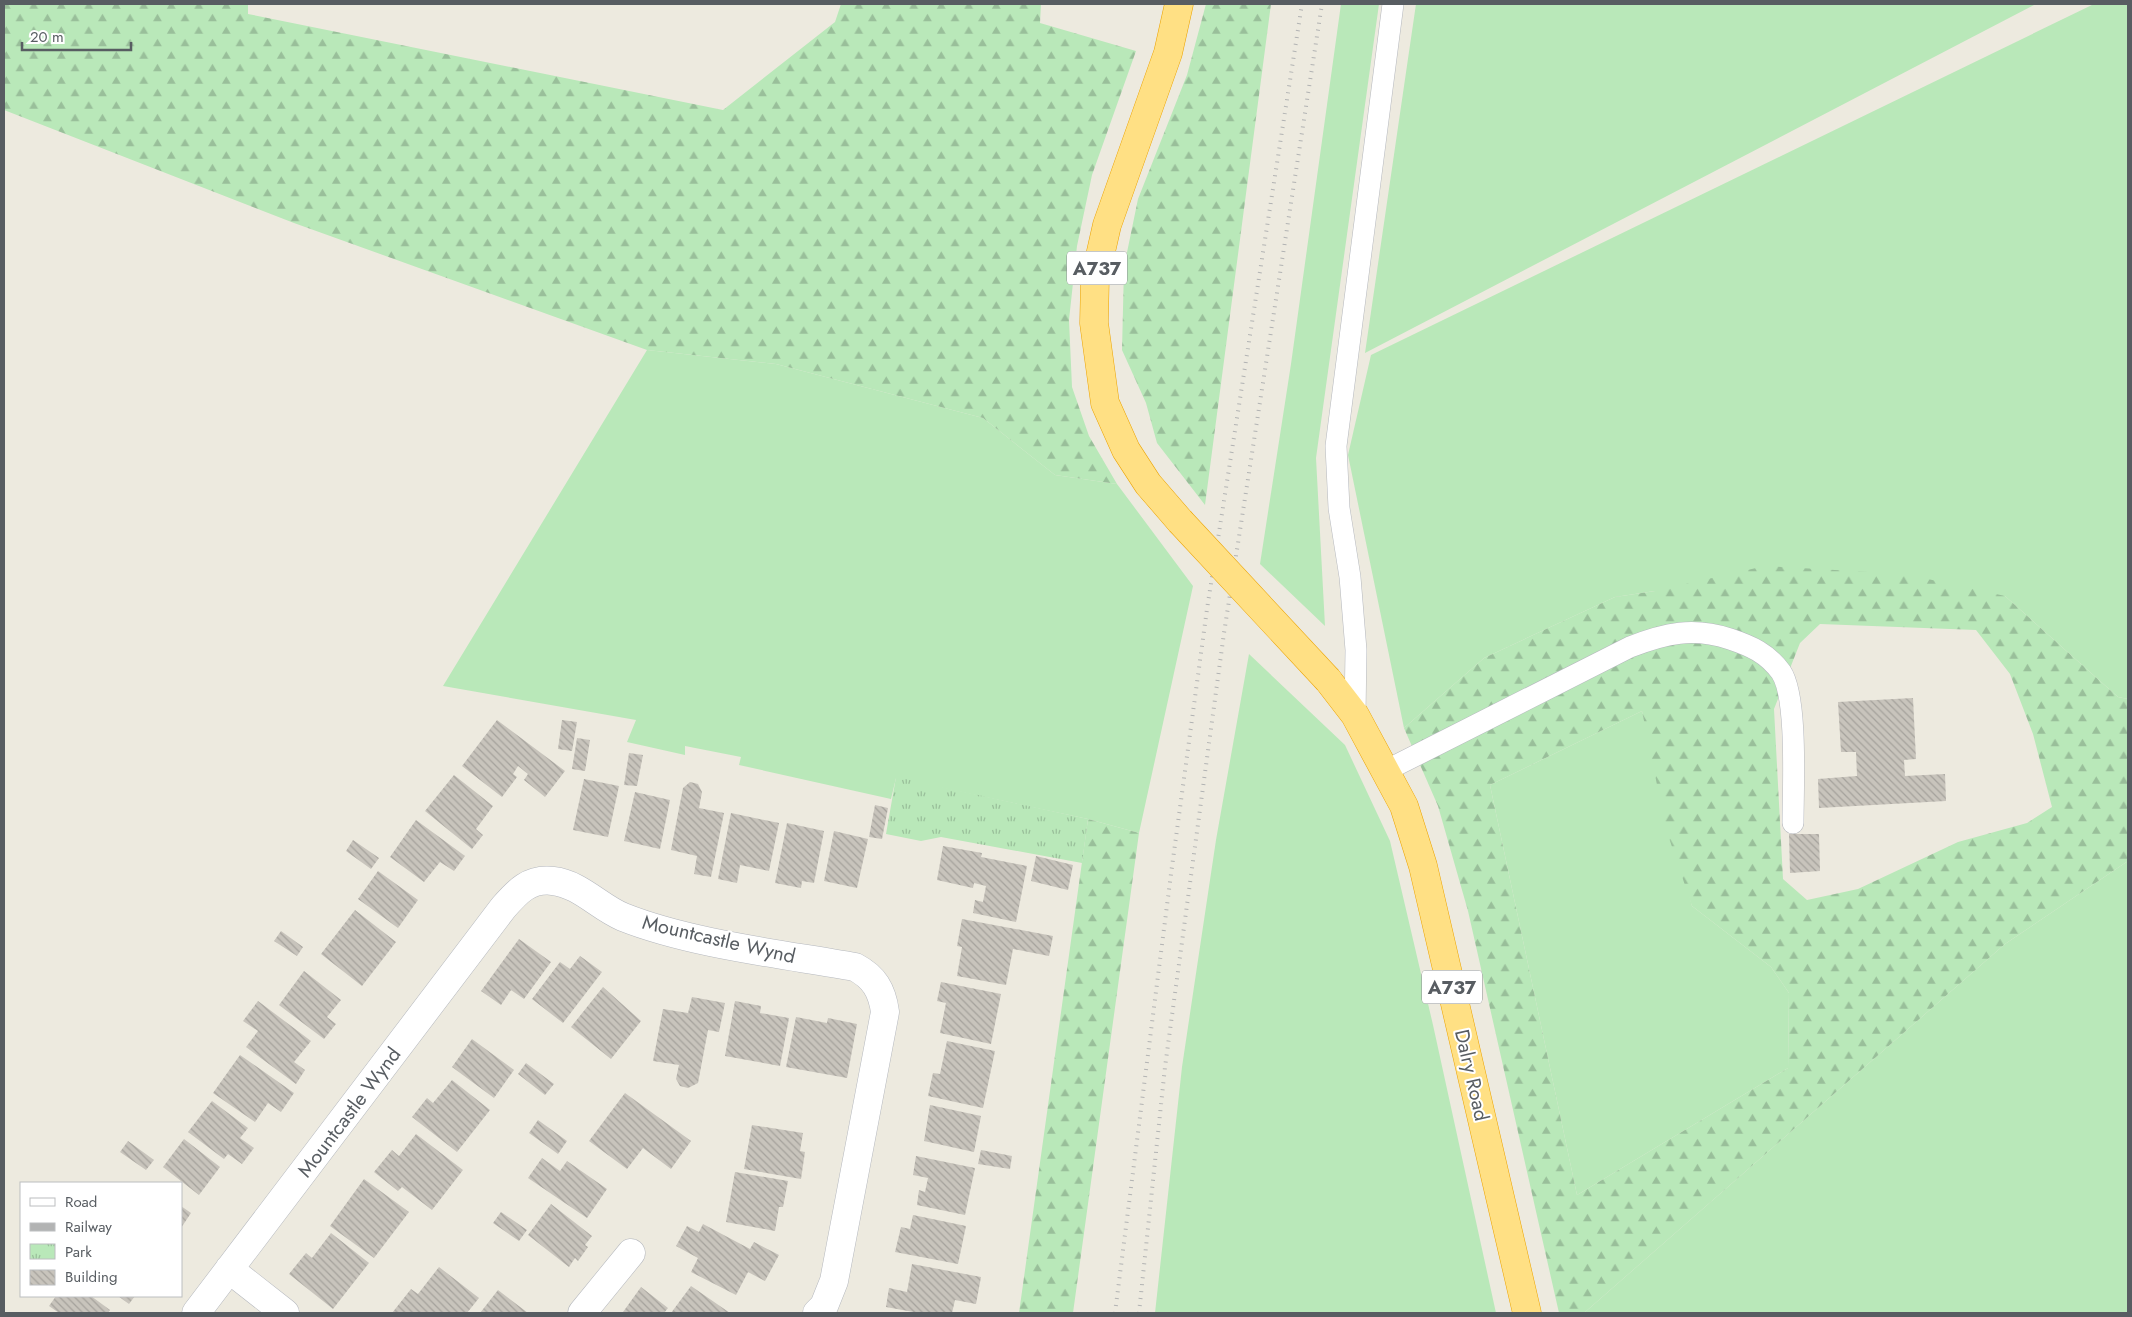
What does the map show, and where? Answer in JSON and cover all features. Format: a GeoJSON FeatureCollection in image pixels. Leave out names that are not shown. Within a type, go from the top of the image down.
{"type":"FeatureCollection","features":[{"type":"Feature","properties":{"kind":"highway","name":"Dalry Road"},"geometry":{"type":"LineString","coordinates":[[1179,4],[1168,53],[1107,225],[1095,278],[1094,323],[1105,403],[1126,450],[1148,484],[1328,680],[1355,715],[1404,806],[1423,866],[1527,1313]]}},
{"type":"Feature","properties":{"kind":"street","name":"Mountcastle Wynd"},"geometry":{"type":"LineString","coordinates":[[196,1313],[503,908],[521,888],[534,882],[552,880],[571,884],[597,903],[624,917],[687,936],[855,967],[869,974],[876,985],[883,999],[884,1012],[871,1087],[834,1281],[824,1306],[817,1313]]}},
{"type":"Feature","properties":{"kind":"street"},"geometry":{"type":"LineString","coordinates":[[582,1313],[631,1253]]}},
{"type":"Feature","properties":{"kind":"street"},"geometry":{"type":"LineString","coordinates":[[229,1269],[285,1313]]}},
{"type":"Feature","properties":{"kind":"lane"},"geometry":{"type":"LineString","coordinates":[[1355,715],[1355,641],[1350,577],[1339,508],[1336,446],[1393,4]]}},
{"type":"Feature","properties":{"kind":"lane"},"geometry":{"type":"LineString","coordinates":[[1385,771],[1630,647],[1659,635],[1695,631],[1756,648],[1781,672],[1791,704],[1793,823]]}},
{"type":"Feature","properties":{"kind":"green space"},"geometry":{"type":"Polygon","coordinates":[[[4,4],[248,4],[248,14],[723,110],[835,22],[841,4],[1041,4],[1040,23],[1136,51],[1092,175],[1077,246],[1069,320],[1072,387],[1089,436],[1117,484],[1055,475],[983,418],[776,364],[647,350],[294,223],[4,110],[4,4]]]}},
{"type":"Feature","properties":{"kind":"green space"},"geometry":{"type":"Polygon","coordinates":[[[1206,4],[1271,4],[1205,505],[1157,443],[1146,403],[1122,350],[1124,267],[1138,199],[1187,75],[1206,4]]]}},
{"type":"Feature","properties":{"kind":"green space"},"geometry":{"type":"Polygon","coordinates":[[[1341,4],[1379,4],[1316,458],[1325,626],[1260,564],[1291,364],[1341,4]]]}},
{"type":"Feature","properties":{"kind":"green space"},"geometry":{"type":"Polygon","coordinates":[[[1416,4],[2036,4],[1365,353],[1416,4]]]}},
{"type":"Feature","properties":{"kind":"green space"},"geometry":{"type":"Polygon","coordinates":[[[2094,4],[2128,4],[2128,699],[2118,697],[2005,596],[1655,591],[1615,597],[1484,658],[1404,728],[1348,455],[1371,355],[2094,4]]]}},
{"type":"Feature","properties":{"kind":"green space"},"geometry":{"type":"Polygon","coordinates":[[[647,350],[776,364],[983,418],[1055,475],[1117,484],[1193,586],[1139,833],[1088,819],[896,778],[891,799],[739,765],[741,757],[685,746],[685,755],[627,742],[636,720],[443,686],[647,350]]]}},
{"type":"Feature","properties":{"kind":"green space"},"geometry":{"type":"Polygon","coordinates":[[[1765,566],[1905,574],[2005,596],[2118,697],[2128,699],[2128,861],[2005,944],[1584,1313],[1559,1313],[1468,911],[1438,806],[1404,728],[1484,658],[1615,597],[1655,591],[1765,566]],[[1820,624],[1800,643],[1774,709],[1783,879],[1807,900],[1858,889],[1958,842],[2027,823],[2052,807],[2033,734],[2010,674],[1976,630],[1820,624]],[[1642,711],[1490,785],[1577,1195],[1788,1068],[1789,993],[1771,967],[1692,906],[1666,829],[1642,711]]]}},
{"type":"Feature","properties":{"kind":"green space"},"geometry":{"type":"Polygon","coordinates":[[[1249,654],[1345,745],[1390,841],[1433,1025],[1496,1313],[1155,1313],[1182,1067],[1216,840],[1249,654]]]}},
{"type":"Feature","properties":{"kind":"green space"},"geometry":{"type":"Polygon","coordinates":[[[1642,711],[1692,906],[1771,967],[1789,993],[1788,1068],[1577,1195],[1490,785],[1642,711]]]}},
{"type":"Feature","properties":{"kind":"green space"},"geometry":{"type":"Polygon","coordinates":[[[896,777],[1088,819],[1082,863],[941,837],[921,841],[886,834],[896,777]]]}},
{"type":"Feature","properties":{"kind":"green space"},"geometry":{"type":"Polygon","coordinates":[[[1088,819],[1139,833],[1073,1313],[1019,1313],[1088,819]]]}},
{"type":"Feature","properties":{"kind":"green space"},"geometry":{"type":"Polygon","coordinates":[[[2128,861],[2128,1313],[1584,1313],[2005,944],[2128,861]]]}},
{"type":"Feature","properties":{"kind":"building"},"geometry":{"type":"Polygon","coordinates":[[[1913,698],[1916,759],[1904,760],[1905,776],[1945,774],[1946,801],[1819,808],[1818,779],[1857,776],[1856,752],[1841,752],[1838,702],[1913,698]]]}},
{"type":"Feature","properties":{"kind":"building"},"geometry":{"type":"Polygon","coordinates":[[[497,720],[565,771],[545,797],[524,780],[528,774],[518,766],[513,774],[517,777],[502,797],[462,766],[497,720]]]}},
{"type":"Feature","properties":{"kind":"building"},"geometry":{"type":"Polygon","coordinates":[[[562,720],[577,722],[572,751],[558,749],[562,720]]]}},
{"type":"Feature","properties":{"kind":"building"},"geometry":{"type":"Polygon","coordinates":[[[577,738],[590,740],[585,771],[572,769],[577,738]]]}},
{"type":"Feature","properties":{"kind":"building"},"geometry":{"type":"Polygon","coordinates":[[[629,753],[643,755],[637,786],[624,785],[629,753]]]}},
{"type":"Feature","properties":{"kind":"building"},"geometry":{"type":"Polygon","coordinates":[[[454,775],[493,806],[476,829],[483,835],[472,849],[425,811],[454,775]]]}},
{"type":"Feature","properties":{"kind":"building"},"geometry":{"type":"Polygon","coordinates":[[[584,779],[619,786],[608,837],[573,830],[584,779]]]}},
{"type":"Feature","properties":{"kind":"building"},"geometry":{"type":"Polygon","coordinates":[[[690,782],[698,784],[702,792],[699,808],[724,813],[711,877],[694,874],[697,856],[671,850],[683,788],[690,782]]]}},
{"type":"Feature","properties":{"kind":"building"},"geometry":{"type":"Polygon","coordinates":[[[635,792],[670,800],[660,849],[624,841],[635,792]]]}},
{"type":"Feature","properties":{"kind":"building"},"geometry":{"type":"Polygon","coordinates":[[[875,805],[888,808],[882,839],[869,837],[875,805]]]}},
{"type":"Feature","properties":{"kind":"building"},"geometry":{"type":"Polygon","coordinates":[[[731,813],[779,823],[769,871],[740,865],[737,883],[718,879],[731,813]]]}},
{"type":"Feature","properties":{"kind":"building"},"geometry":{"type":"Polygon","coordinates":[[[416,820],[465,856],[454,871],[440,862],[424,882],[390,857],[416,820]]]}},
{"type":"Feature","properties":{"kind":"building"},"geometry":{"type":"Polygon","coordinates":[[[787,823],[824,831],[814,883],[802,881],[801,888],[775,883],[787,823]]]}},
{"type":"Feature","properties":{"kind":"building"},"geometry":{"type":"Polygon","coordinates":[[[834,831],[868,839],[857,888],[824,881],[834,831]]]}},
{"type":"Feature","properties":{"kind":"building"},"geometry":{"type":"Polygon","coordinates":[[[1789,834],[1819,834],[1820,871],[1790,873],[1789,834]]]}},
{"type":"Feature","properties":{"kind":"building"},"geometry":{"type":"Polygon","coordinates":[[[353,840],[379,858],[371,869],[346,851],[353,840]]]}},
{"type":"Feature","properties":{"kind":"building"},"geometry":{"type":"Polygon","coordinates":[[[943,846],[982,853],[981,857],[1027,866],[1016,922],[973,913],[975,900],[983,902],[986,886],[974,883],[973,888],[937,880],[943,846]]]}},
{"type":"Feature","properties":{"kind":"building"},"geometry":{"type":"Polygon","coordinates":[[[1036,856],[1073,865],[1068,890],[1031,881],[1036,856]]]}},
{"type":"Feature","properties":{"kind":"building"},"geometry":{"type":"Polygon","coordinates":[[[378,871],[418,900],[398,928],[358,899],[378,871]]]}},
{"type":"Feature","properties":{"kind":"building"},"geometry":{"type":"Polygon","coordinates":[[[355,910],[396,942],[362,986],[321,954],[355,910]]]}},
{"type":"Feature","properties":{"kind":"building"},"geometry":{"type":"Polygon","coordinates":[[[962,919],[1053,936],[1049,956],[1013,949],[1006,985],[957,976],[962,947],[957,946],[962,919]]]}},
{"type":"Feature","properties":{"kind":"building"},"geometry":{"type":"Polygon","coordinates":[[[281,931],[303,947],[297,956],[274,941],[281,931]]]}},
{"type":"Feature","properties":{"kind":"building"},"geometry":{"type":"Polygon","coordinates":[[[519,939],[551,962],[524,999],[511,990],[501,1005],[481,991],[519,939]]]}},
{"type":"Feature","properties":{"kind":"building"},"geometry":{"type":"Polygon","coordinates":[[[580,956],[602,972],[563,1023],[532,999],[560,962],[570,969],[580,956]]]}},
{"type":"Feature","properties":{"kind":"building"},"geometry":{"type":"Polygon","coordinates":[[[304,971],[341,1000],[327,1017],[336,1024],[324,1039],[279,1005],[304,971]]]}},
{"type":"Feature","properties":{"kind":"building"},"geometry":{"type":"Polygon","coordinates":[[[941,982],[1001,994],[991,1044],[940,1033],[946,1003],[937,1001],[941,982]]]}},
{"type":"Feature","properties":{"kind":"building"},"geometry":{"type":"Polygon","coordinates":[[[603,987],[641,1021],[611,1059],[571,1027],[603,987]]]}},
{"type":"Feature","properties":{"kind":"building"},"geometry":{"type":"Polygon","coordinates":[[[692,997],[725,1003],[719,1032],[708,1030],[698,1083],[688,1088],[680,1086],[676,1079],[679,1065],[653,1061],[663,1009],[688,1013],[692,997]]]}},
{"type":"Feature","properties":{"kind":"building"},"geometry":{"type":"Polygon","coordinates":[[[258,1001],[311,1041],[294,1062],[305,1070],[296,1084],[246,1047],[258,1031],[243,1021],[258,1001]]]}},
{"type":"Feature","properties":{"kind":"building"},"geometry":{"type":"Polygon","coordinates":[[[735,1001],[761,1006],[760,1013],[789,1018],[780,1066],[725,1056],[735,1001]]]}},
{"type":"Feature","properties":{"kind":"building"},"geometry":{"type":"Polygon","coordinates":[[[796,1017],[827,1023],[828,1018],[857,1024],[847,1078],[786,1067],[796,1017]]]}},
{"type":"Feature","properties":{"kind":"building"},"geometry":{"type":"Polygon","coordinates":[[[472,1039],[514,1070],[494,1098],[452,1067],[472,1039]]]}},
{"type":"Feature","properties":{"kind":"building"},"geometry":{"type":"Polygon","coordinates":[[[947,1041],[995,1051],[983,1108],[928,1096],[933,1073],[940,1074],[947,1041]]]}},
{"type":"Feature","properties":{"kind":"building"},"geometry":{"type":"Polygon","coordinates":[[[240,1055],[294,1093],[281,1112],[268,1103],[255,1122],[213,1093],[240,1055]]]}},
{"type":"Feature","properties":{"kind":"building"},"geometry":{"type":"Polygon","coordinates":[[[526,1063],[554,1084],[545,1095],[518,1074],[526,1063]]]}},
{"type":"Feature","properties":{"kind":"building"},"geometry":{"type":"Polygon","coordinates":[[[452,1080],[490,1110],[457,1152],[412,1117],[427,1098],[433,1103],[452,1080]]]}},
{"type":"Feature","properties":{"kind":"building"},"geometry":{"type":"Polygon","coordinates":[[[625,1093],[691,1141],[671,1169],[643,1148],[627,1169],[589,1141],[625,1093]]]}},
{"type":"Feature","properties":{"kind":"building"},"geometry":{"type":"Polygon","coordinates":[[[212,1101],[248,1128],[240,1138],[254,1148],[242,1164],[228,1154],[224,1159],[188,1132],[212,1101]]]}},
{"type":"Feature","properties":{"kind":"building"},"geometry":{"type":"Polygon","coordinates":[[[930,1105],[981,1116],[974,1152],[924,1141],[930,1105]]]}},
{"type":"Feature","properties":{"kind":"building"},"geometry":{"type":"Polygon","coordinates":[[[538,1120],[567,1141],[558,1154],[529,1133],[538,1120]]]}},
{"type":"Feature","properties":{"kind":"building"},"geometry":{"type":"Polygon","coordinates":[[[752,1125],[803,1133],[800,1151],[805,1152],[801,1179],[744,1169],[752,1125]]]}},
{"type":"Feature","properties":{"kind":"building"},"geometry":{"type":"Polygon","coordinates":[[[416,1134],[463,1170],[432,1210],[402,1187],[398,1191],[374,1172],[392,1150],[399,1156],[416,1134]]]}},
{"type":"Feature","properties":{"kind":"building"},"geometry":{"type":"Polygon","coordinates":[[[184,1139],[220,1167],[199,1195],[163,1167],[184,1139]]]}},
{"type":"Feature","properties":{"kind":"building"},"geometry":{"type":"Polygon","coordinates":[[[128,1141],[154,1160],[146,1170],[120,1152],[128,1141]]]}},
{"type":"Feature","properties":{"kind":"building"},"geometry":{"type":"Polygon","coordinates":[[[981,1150],[1012,1156],[1010,1169],[978,1164],[981,1150]]]}},
{"type":"Feature","properties":{"kind":"building"},"geometry":{"type":"Polygon","coordinates":[[[916,1156],[975,1168],[965,1215],[917,1205],[919,1190],[925,1192],[928,1178],[913,1175],[916,1156]]]}},
{"type":"Feature","properties":{"kind":"building"},"geometry":{"type":"Polygon","coordinates":[[[542,1158],[560,1171],[567,1161],[607,1189],[587,1218],[528,1178],[542,1158]]]}},
{"type":"Feature","properties":{"kind":"building"},"geometry":{"type":"Polygon","coordinates":[[[735,1172],[788,1181],[783,1207],[779,1207],[775,1231],[726,1222],[735,1172]]]}},
{"type":"Feature","properties":{"kind":"building"},"geometry":{"type":"Polygon","coordinates":[[[364,1179],[409,1212],[374,1258],[330,1226],[364,1179]]]}},
{"type":"Feature","properties":{"kind":"building"},"geometry":{"type":"Polygon","coordinates":[[[551,1204],[592,1236],[585,1245],[588,1247],[578,1261],[575,1258],[569,1267],[528,1235],[551,1204]]]}},
{"type":"Feature","properties":{"kind":"building"},"geometry":{"type":"Polygon","coordinates":[[[182,1207],[191,1213],[182,1226],[182,1207]]]}},
{"type":"Feature","properties":{"kind":"building"},"geometry":{"type":"Polygon","coordinates":[[[501,1212],[527,1230],[519,1241],[493,1223],[501,1212]]]}},
{"type":"Feature","properties":{"kind":"building"},"geometry":{"type":"Polygon","coordinates":[[[913,1215],[966,1226],[958,1264],[895,1252],[901,1227],[910,1229],[913,1215]]]}},
{"type":"Feature","properties":{"kind":"building"},"geometry":{"type":"Polygon","coordinates":[[[703,1224],[750,1249],[754,1242],[779,1255],[765,1281],[748,1272],[736,1295],[691,1272],[698,1258],[676,1246],[687,1226],[699,1232],[703,1224]]]}},
{"type":"Feature","properties":{"kind":"building"},"geometry":{"type":"Polygon","coordinates":[[[331,1233],[369,1263],[333,1309],[289,1274],[306,1253],[312,1258],[331,1233]]]}},
{"type":"Feature","properties":{"kind":"building"},"geometry":{"type":"Polygon","coordinates":[[[912,1264],[981,1277],[976,1304],[955,1300],[952,1313],[919,1313],[886,1307],[889,1288],[907,1292],[912,1264]]]}},
{"type":"Feature","properties":{"kind":"building"},"geometry":{"type":"Polygon","coordinates":[[[439,1267],[479,1298],[467,1313],[392,1313],[411,1289],[418,1294],[439,1267]]]}},
{"type":"Feature","properties":{"kind":"building"},"geometry":{"type":"Polygon","coordinates":[[[691,1286],[730,1313],[671,1313],[691,1286]]]}},
{"type":"Feature","properties":{"kind":"building"},"geometry":{"type":"Polygon","coordinates":[[[641,1287],[668,1308],[664,1313],[623,1312],[641,1287]]]}},
{"type":"Feature","properties":{"kind":"building"},"geometry":{"type":"Polygon","coordinates":[[[498,1290],[528,1313],[480,1313],[498,1290]]]}},
{"type":"Feature","properties":{"kind":"building"},"geometry":{"type":"Polygon","coordinates":[[[55,1297],[92,1297],[110,1310],[108,1313],[59,1313],[49,1306],[55,1297]]]}},
{"type":"Feature","properties":{"kind":"building"},"geometry":{"type":"Polygon","coordinates":[[[119,1297],[134,1297],[129,1304],[119,1297]]]}},
{"type":"Feature","properties":{"kind":"railway"},"geometry":{"type":"LineString","coordinates":[[1115,1313],[1207,609],[1302,4]]}},
{"type":"Feature","properties":{"kind":"railway"},"geometry":{"type":"LineString","coordinates":[[1139,1313],[1165,1067],[1224,633],[1322,4]]}}]}
